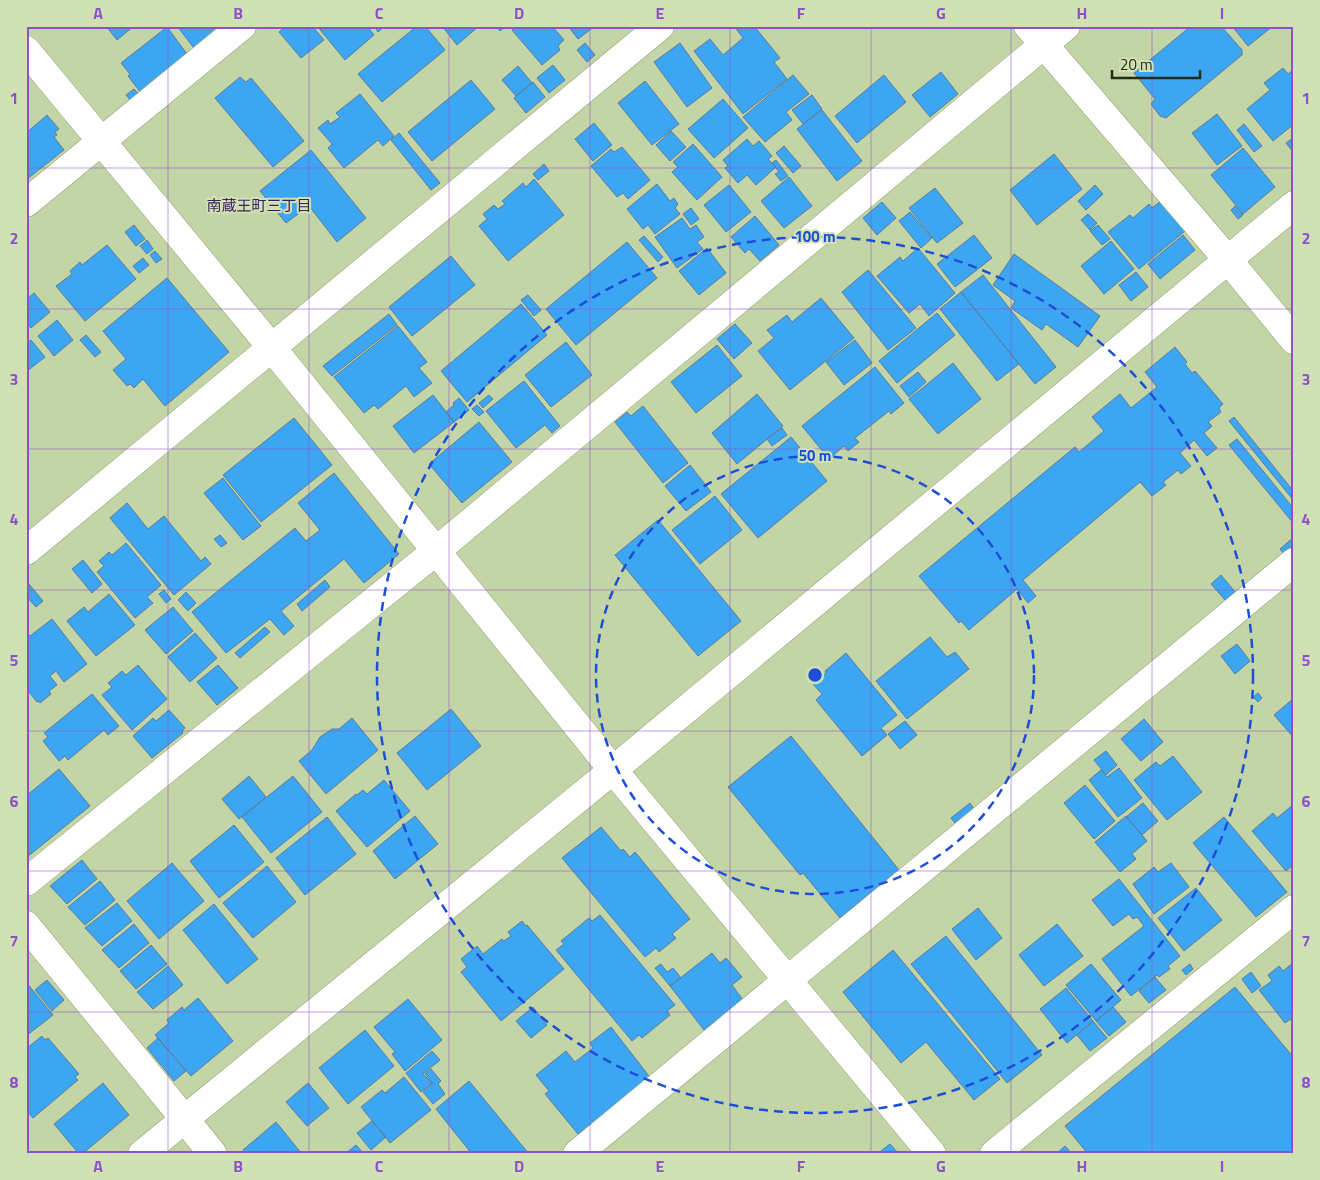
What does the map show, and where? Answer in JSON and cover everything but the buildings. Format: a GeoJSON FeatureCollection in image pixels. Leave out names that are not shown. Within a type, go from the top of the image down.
{"type":"FeatureCollection","features":[{"type":"Feature","properties":{"kind":"street"},"geometry":{"type":"LineString","coordinates":[[26,203],[242,26]]}},
{"type":"Feature","properties":{"kind":"street"},"geometry":{"type":"LineString","coordinates":[[26,551],[660,26]]}},
{"type":"Feature","properties":{"kind":"street"},"geometry":{"type":"LineString","coordinates":[[26,882],[436,551],[1036,35],[1066,26]]}},
{"type":"Feature","properties":{"kind":"street"},"geometry":{"type":"LineString","coordinates":[[1036,35],[1294,340]]}},
{"type":"Feature","properties":{"kind":"street"},"geometry":{"type":"LineString","coordinates":[[26,50],[272,348],[613,770],[932,1154]]}},
{"type":"Feature","properties":{"kind":"street"},"geometry":{"type":"LineString","coordinates":[[142,1154],[613,770],[1294,205]]}},
{"type":"Feature","properties":{"kind":"street"},"geometry":{"type":"LineString","coordinates":[[577,1154],[1294,562]]}},
{"type":"Feature","properties":{"kind":"street"},"geometry":{"type":"LineString","coordinates":[[994,1154],[1294,909]]}},
{"type":"Feature","properties":{"kind":"street"},"geometry":{"type":"LineString","coordinates":[[26,926],[213,1154]]}},
{"type":"Feature","properties":{"kind":"district","name":"南蔵王町三丁目"},"geometry":{"type":"Point","coordinates":[259,205]}}]}
